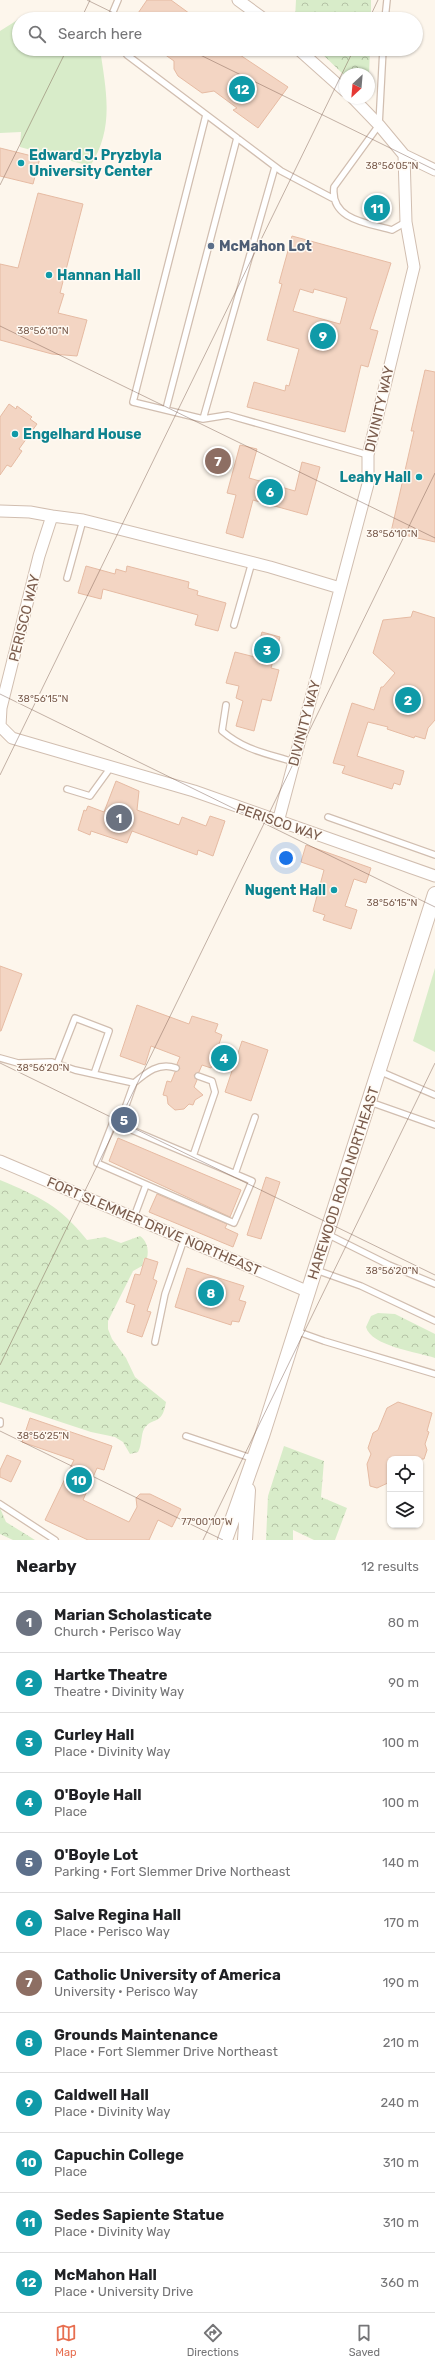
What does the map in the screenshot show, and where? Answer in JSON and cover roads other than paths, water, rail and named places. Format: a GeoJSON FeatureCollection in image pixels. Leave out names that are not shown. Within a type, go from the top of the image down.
{"type":"FeatureCollection","features":[{"type":"Feature","properties":{"kind":"street"},"geometry":{"type":"LineString","coordinates":[[238,0],[254,12]]}},
{"type":"Feature","properties":{"kind":"street"},"geometry":{"type":"LineString","coordinates":[[306,56],[339,86]]}},
{"type":"Feature","properties":{"kind":"street"},"geometry":{"type":"LineString","coordinates":[[359,104],[404,155],[435,170]]}},
{"type":"Feature","properties":{"kind":"street","name":"DIVINITY WAY"},"geometry":{"type":"LineString","coordinates":[[278,822],[368,484],[368,455],[414,267],[406,222],[404,155]]}},
{"type":"Feature","properties":{"kind":"street"},"geometry":{"type":"LineString","coordinates":[[0,512],[30,512],[83,520],[252,562],[340,588]]}},
{"type":"Feature","properties":{"kind":"street","name":"PERISCO WAY"},"geometry":{"type":"LineString","coordinates":[[52,516],[39,556],[1,708],[0,726],[12,738],[194,791],[278,822],[435,876]]}},
{"type":"Feature","properties":{"kind":"street","name":"HAREWOOD ROAD NORTHEAST"},"geometry":{"type":"LineString","coordinates":[[225,1540],[254,1459],[309,1292],[435,894]]}},
{"type":"Feature","properties":{"kind":"street","name":"FORT SLEMMER DRIVE NORTHEAST"},"geometry":{"type":"LineString","coordinates":[[0,1161],[309,1292]]}},
{"type":"Feature","properties":{"kind":"street","name":"HAREWOOD ROAD NORTHEAST"},"geometry":{"type":"LineString","coordinates":[[246,1540],[249,1472]]}},
{"type":"Feature","properties":{"kind":"lane"},"geometry":{"type":"LineString","coordinates":[[113,12],[118,0]]}},
{"type":"Feature","properties":{"kind":"lane"},"geometry":{"type":"LineString","coordinates":[[386,12],[387,0]]}},
{"type":"Feature","properties":{"kind":"lane"},"geometry":{"type":"LineString","coordinates":[[128,56],[275,167],[332,198]]}},
{"type":"Feature","properties":{"kind":"lane"},"geometry":{"type":"LineString","coordinates":[[383,56],[379,125],[334,187],[332,198],[338,210],[349,218],[392,230],[406,222]]}},
{"type":"Feature","properties":{"kind":"lane"},"geometry":{"type":"LineString","coordinates":[[206,114],[133,402],[203,419],[228,415],[368,455]]}},
{"type":"Feature","properties":{"kind":"lane"},"geometry":{"type":"LineString","coordinates":[[166,409],[237,138]]}},
{"type":"Feature","properties":{"kind":"lane"},"geometry":{"type":"LineString","coordinates":[[203,419],[275,167]]}},
{"type":"Feature","properties":{"kind":"lane"},"geometry":{"type":"LineString","coordinates":[[67,578],[83,520]]}},
{"type":"Feature","properties":{"kind":"lane"},"geometry":{"type":"LineString","coordinates":[[234,625],[252,562]]}},
{"type":"Feature","properties":{"kind":"lane"},"geometry":{"type":"LineString","coordinates":[[226,705],[222,731],[253,751],[294,762]]}},
{"type":"Feature","properties":{"kind":"lane"},"geometry":{"type":"LineString","coordinates":[[67,789],[90,796],[98,782],[111,767]]}},
{"type":"Feature","properties":{"kind":"lane"},"geometry":{"type":"LineString","coordinates":[[328,817],[435,855]]}},
{"type":"Feature","properties":{"kind":"lane"},"geometry":{"type":"LineString","coordinates":[[57,1064],[75,1018],[109,1031],[94,1074]]}},
{"type":"Feature","properties":{"kind":"lane"},"geometry":{"type":"LineString","coordinates":[[0,1058],[18,1063],[52,1062],[94,1074],[134,1083]]}},
{"type":"Feature","properties":{"kind":"lane"},"geometry":{"type":"LineString","coordinates":[[119,1124],[134,1083],[150,1069],[168,1065],[176,1068]]}},
{"type":"Feature","properties":{"kind":"lane"},"geometry":{"type":"LineString","coordinates":[[379,1071],[435,1095]]}},
{"type":"Feature","properties":{"kind":"lane"},"geometry":{"type":"LineString","coordinates":[[193,1156],[215,1092],[212,1082],[198,1076]]}},
{"type":"Feature","properties":{"kind":"lane"},"geometry":{"type":"LineString","coordinates":[[370,1102],[435,1125]]}},
{"type":"Feature","properties":{"kind":"lane"},"geometry":{"type":"LineString","coordinates":[[235,1174],[255,1117]]}},
{"type":"Feature","properties":{"kind":"lane"},"geometry":{"type":"LineString","coordinates":[[113,1122],[119,1124],[252,1181],[234,1223],[96,1163],[113,1122]]}},
{"type":"Feature","properties":{"kind":"lane"},"geometry":{"type":"LineString","coordinates":[[134,1217],[146,1185]]}},
{"type":"Feature","properties":{"kind":"lane"},"geometry":{"type":"LineString","coordinates":[[327,1234],[388,1265],[435,1284]]}},
{"type":"Feature","properties":{"kind":"lane"},"geometry":{"type":"LineString","coordinates":[[155,1342],[165,1294],[184,1239]]}},
{"type":"Feature","properties":{"kind":"lane"},"geometry":{"type":"LineString","coordinates":[[316,1270],[361,1286],[435,1321]]}},
{"type":"Feature","properties":{"kind":"lane"},"geometry":{"type":"LineString","coordinates":[[296,1331],[324,1342],[435,1374]]}},
{"type":"Feature","properties":{"kind":"lane"},"geometry":{"type":"LineString","coordinates":[[186,1436],[254,1459]]}},
{"type":"Feature","properties":{"kind":"lane"},"geometry":{"type":"LineString","coordinates":[[0,1504],[55,1540]]}},
{"type":"Feature","properties":{"kind":"place","name":"McMahon Hall"},"geometry":{"type":"Point","coordinates":[242,89]}},
{"type":"Feature","properties":{"kind":"place","name":"Edward J. Pryzbyla University Center"},"geometry":{"type":"Point","coordinates":[21,163]}},
{"type":"Feature","properties":{"kind":"place","name":"Sedes Sapiente Statue"},"geometry":{"type":"Point","coordinates":[377,208]}},
{"type":"Feature","properties":{"kind":"place","name":"McMahon Lot"},"geometry":{"type":"Point","coordinates":[211,246]}},
{"type":"Feature","properties":{"kind":"place","name":"Hannan Hall"},"geometry":{"type":"Point","coordinates":[49,275]}},
{"type":"Feature","properties":{"kind":"place","name":"Caldwell Hall"},"geometry":{"type":"Point","coordinates":[323,336]}},
{"type":"Feature","properties":{"kind":"place","name":"Engelhard House"},"geometry":{"type":"Point","coordinates":[15,434]}},
{"type":"Feature","properties":{"kind":"place","name":"Catholic University of America"},"geometry":{"type":"Point","coordinates":[218,461]}},
{"type":"Feature","properties":{"kind":"place","name":"Leahy Hall"},"geometry":{"type":"Point","coordinates":[419,477]}},
{"type":"Feature","properties":{"kind":"place","name":"Salve Regina Hall"},"geometry":{"type":"Point","coordinates":[270,492]}},
{"type":"Feature","properties":{"kind":"place","name":"Curley Hall"},"geometry":{"type":"Point","coordinates":[267,650]}},
{"type":"Feature","properties":{"kind":"place","name":"Hartke Theatre"},"geometry":{"type":"Point","coordinates":[408,700]}},
{"type":"Feature","properties":{"kind":"place","name":"Marian Scholasticate"},"geometry":{"type":"Point","coordinates":[119,818]}},
{"type":"Feature","properties":{"kind":"place","name":"Nugent Hall"},"geometry":{"type":"Point","coordinates":[334,890]}},
{"type":"Feature","properties":{"kind":"place","name":"O'Boyle Hall"},"geometry":{"type":"Point","coordinates":[224,1058]}},
{"type":"Feature","properties":{"kind":"place","name":"O'Boyle Lot"},"geometry":{"type":"Point","coordinates":[124,1120]}},
{"type":"Feature","properties":{"kind":"place","name":"Grounds Maintenance"},"geometry":{"type":"Point","coordinates":[211,1293]}},
{"type":"Feature","properties":{"kind":"place","name":"Capuchin College"},"geometry":{"type":"Point","coordinates":[79,1480]}}]}
